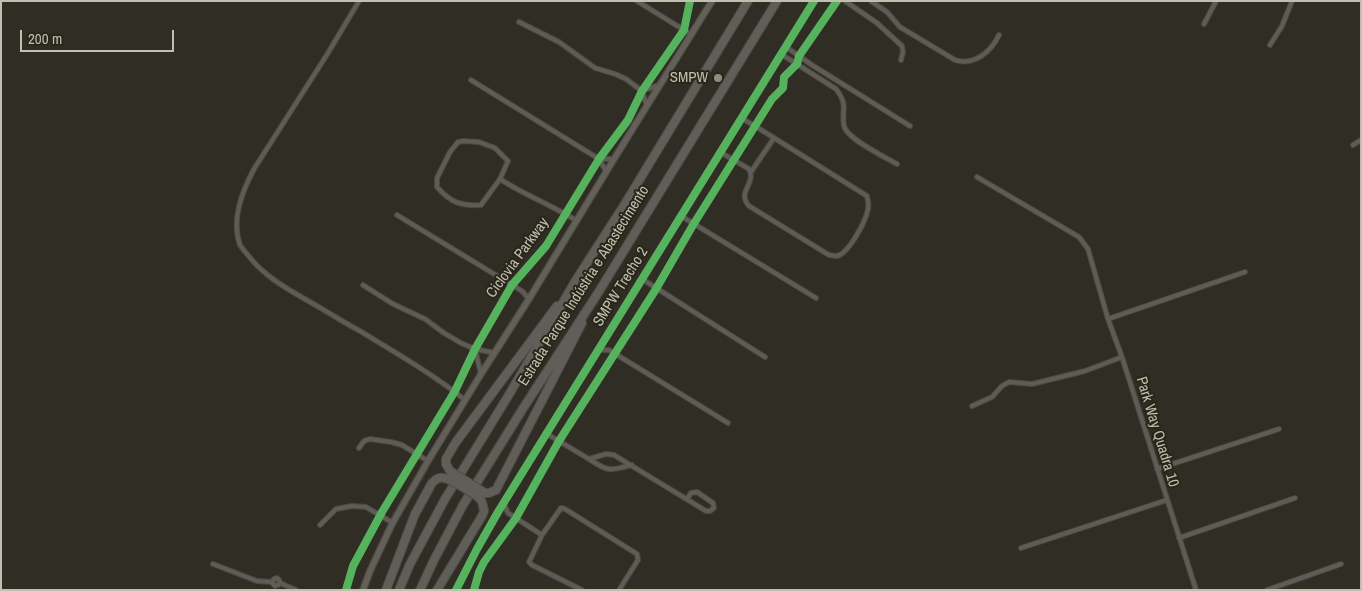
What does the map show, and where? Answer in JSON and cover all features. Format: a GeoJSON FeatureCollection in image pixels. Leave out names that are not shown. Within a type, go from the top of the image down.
{"type":"FeatureCollection","features":[{"type":"Feature","properties":{"kind":"highway","name":"Estrada Parque Indústria e Abastecimento"},"geometry":{"type":"LineString","coordinates":[[399,590],[410,564],[445,499],[576,280],[748,1]]}},
{"type":"Feature","properties":{"kind":"highway","name":"Estrada Parque Indústria e Abastecimento"},"geometry":{"type":"LineString","coordinates":[[420,590],[463,505],[598,293],[777,1]]}},
{"type":"Feature","properties":{"kind":"highway"},"geometry":{"type":"LineString","coordinates":[[576,280],[456,442],[446,459],[446,464],[450,471],[485,493],[496,490],[598,293]]}},
{"type":"Feature","properties":{"kind":"highway"},"geometry":{"type":"LineString","coordinates":[[386,590],[415,514],[432,483],[439,478],[444,478],[479,498],[483,504],[484,511],[437,590]]}},
{"type":"Feature","properties":{"kind":"street"},"geometry":{"type":"LineString","coordinates":[[359,1],[248,181],[236,221],[240,246],[254,263],[288,290],[395,352],[466,400]]}},
{"type":"Feature","properties":{"kind":"street"},"geometry":{"type":"LineString","coordinates":[[637,1],[692,35]]}},
{"type":"Feature","properties":{"kind":"street"},"geometry":{"type":"LineString","coordinates":[[363,590],[393,522],[428,461],[712,1]]}},
{"type":"Feature","properties":{"kind":"street","name":"SMPW Trecho 2"},"geometry":{"type":"LineString","coordinates":[[456,590],[498,512],[814,1]]}},
{"type":"Feature","properties":{"kind":"street"},"geometry":{"type":"LineString","coordinates":[[845,1],[877,23],[902,46],[901,60]]}},
{"type":"Feature","properties":{"kind":"street"},"geometry":{"type":"LineString","coordinates":[[871,1],[887,12],[900,27],[954,60],[961,62],[966,62],[988,52],[999,35]]}},
{"type":"Feature","properties":{"kind":"street"},"geometry":{"type":"LineString","coordinates":[[1204,24],[1216,1]]}},
{"type":"Feature","properties":{"kind":"street"},"geometry":{"type":"LineString","coordinates":[[1270,45],[1282,26],[1292,1]]}},
{"type":"Feature","properties":{"kind":"street"},"geometry":{"type":"LineString","coordinates":[[519,22],[559,42],[595,68],[626,79],[642,91],[647,106]]}},
{"type":"Feature","properties":{"kind":"street"},"geometry":{"type":"LineString","coordinates":[[786,47],[910,126]]}},
{"type":"Feature","properties":{"kind":"street"},"geometry":{"type":"LineString","coordinates":[[781,54],[836,89],[842,97],[844,104],[844,124],[848,132],[861,143],[897,164]]}},
{"type":"Feature","properties":{"kind":"street"},"geometry":{"type":"LineString","coordinates":[[471,80],[600,159],[614,159]]}},
{"type":"Feature","properties":{"kind":"street"},"geometry":{"type":"LineString","coordinates":[[642,91],[661,85]]}},
{"type":"Feature","properties":{"kind":"street"},"geometry":{"type":"LineString","coordinates":[[741,118],[774,138],[868,196],[868,211],[858,234],[843,252],[837,256],[828,255],[749,206],[746,202],[744,193],[751,181],[751,172],[774,138]]}},
{"type":"Feature","properties":{"kind":"street"},"geometry":{"type":"LineString","coordinates":[[1353,145],[1361,140]]}},
{"type":"Feature","properties":{"kind":"street"},"geometry":{"type":"LineString","coordinates":[[464,141],[479,142],[495,148],[508,162],[500,178],[481,205],[468,206],[457,202],[446,197],[437,188],[438,178],[450,152],[458,142],[464,141]]}},
{"type":"Feature","properties":{"kind":"street"},"geometry":{"type":"LineString","coordinates":[[720,152],[751,172]]}},
{"type":"Feature","properties":{"kind":"street"},"geometry":{"type":"LineString","coordinates":[[600,159],[606,172]]}},
{"type":"Feature","properties":{"kind":"street","name":"Park Way Quadra 10"},"geometry":{"type":"LineString","coordinates":[[977,177],[1079,237],[1088,249],[1096,282],[1122,357],[1196,590]]}},
{"type":"Feature","properties":{"kind":"street"},"geometry":{"type":"LineString","coordinates":[[500,178],[514,188],[577,221]]}},
{"type":"Feature","properties":{"kind":"street"},"geometry":{"type":"LineString","coordinates":[[397,215],[522,290],[529,299]]}},
{"type":"Feature","properties":{"kind":"street"},"geometry":{"type":"LineString","coordinates":[[682,216],[816,298]]}},
{"type":"Feature","properties":{"kind":"street"},"geometry":{"type":"LineString","coordinates":[[1108,319],[1245,272]]}},
{"type":"Feature","properties":{"kind":"street"},"geometry":{"type":"LineString","coordinates":[[642,279],[765,357]]}},
{"type":"Feature","properties":{"kind":"street"},"geometry":{"type":"LineString","coordinates":[[363,285],[393,304],[425,319],[444,333],[475,349],[495,353]]}},
{"type":"Feature","properties":{"kind":"street"},"geometry":{"type":"LineString","coordinates":[[522,290],[534,292]]}},
{"type":"Feature","properties":{"kind":"street"},"geometry":{"type":"LineString","coordinates":[[605,340],[609,350]]}},
{"type":"Feature","properties":{"kind":"street"},"geometry":{"type":"LineString","coordinates":[[475,349],[481,374]]}},
{"type":"Feature","properties":{"kind":"street"},"geometry":{"type":"LineString","coordinates":[[599,350],[609,350],[728,423]]}},
{"type":"Feature","properties":{"kind":"street"},"geometry":{"type":"LineString","coordinates":[[972,406],[992,397],[1002,386],[1009,382],[1032,384],[1070,375],[1122,357]]}},
{"type":"Feature","properties":{"kind":"street"},"geometry":{"type":"LineString","coordinates":[[1157,469],[1279,429]]}},
{"type":"Feature","properties":{"kind":"street"},"geometry":{"type":"LineString","coordinates":[[547,434],[601,467],[611,470],[632,465]]}},
{"type":"Feature","properties":{"kind":"street"},"geometry":{"type":"LineString","coordinates":[[359,448],[364,441],[370,439],[391,442],[402,445],[428,461]]}},
{"type":"Feature","properties":{"kind":"street"},"geometry":{"type":"LineString","coordinates":[[589,459],[611,454],[706,511],[714,508],[710,501],[697,492],[691,493],[687,499]]}},
{"type":"Feature","properties":{"kind":"street"},"geometry":{"type":"LineString","coordinates":[[1179,538],[1295,498]]}},
{"type":"Feature","properties":{"kind":"street"},"geometry":{"type":"LineString","coordinates":[[1021,548],[1167,500]]}},
{"type":"Feature","properties":{"kind":"street"},"geometry":{"type":"LineString","coordinates":[[504,504],[508,513]]}},
{"type":"Feature","properties":{"kind":"street"},"geometry":{"type":"LineString","coordinates":[[320,524],[336,509],[352,506],[366,507],[393,522]]}},
{"type":"Feature","properties":{"kind":"street"},"geometry":{"type":"LineString","coordinates":[[582,590],[530,564],[529,560],[542,535],[560,508],[563,508],[637,554],[638,560],[620,590]]}},
{"type":"Feature","properties":{"kind":"street"},"geometry":{"type":"LineString","coordinates":[[498,512],[508,513],[542,535]]}},
{"type":"Feature","properties":{"kind":"street"},"geometry":{"type":"LineString","coordinates":[[213,564],[259,582],[272,582],[276,586],[280,583],[296,590]]}},
{"type":"Feature","properties":{"kind":"street"},"geometry":{"type":"LineString","coordinates":[[1266,590],[1341,564]]}},
{"type":"Feature","properties":{"kind":"cycle path","name":"Ciclovia Parkway"},"geometry":{"type":"LineString","coordinates":[[346,590],[353,566],[382,512],[455,391],[475,349],[512,285],[546,246],[599,159],[628,120],[642,91],[684,30],[690,1]]}},
{"type":"Feature","properties":{"kind":"cycle path"},"geometry":{"type":"LineString","coordinates":[[456,590],[498,512],[814,1]]}},
{"type":"Feature","properties":{"kind":"cycle path"},"geometry":{"type":"LineString","coordinates":[[474,590],[484,562],[516,518],[559,441],[656,289],[693,225],[772,99],[783,88],[784,77],[797,64],[799,56],[837,1]]}},
{"type":"Feature","properties":{"kind":"place","name":"SMPW"},"geometry":{"type":"Point","coordinates":[718,78]}}]}
